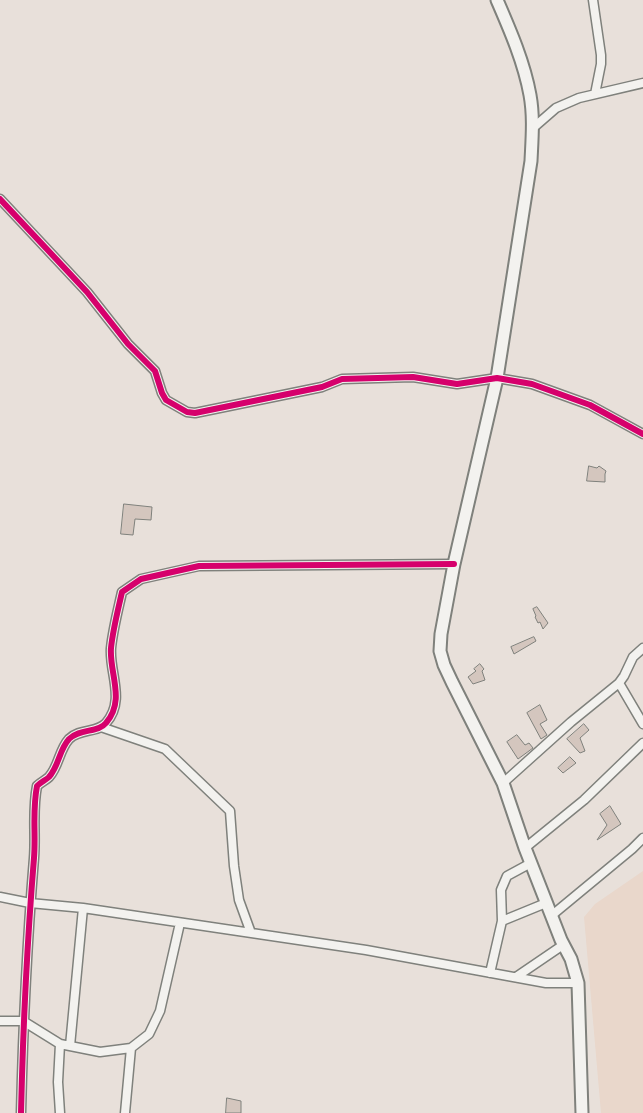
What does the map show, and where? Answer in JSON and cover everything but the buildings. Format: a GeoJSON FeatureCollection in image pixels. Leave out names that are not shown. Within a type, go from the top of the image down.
{"type":"FeatureCollection","features":[{"type":"Feature","properties":{"kind":"main road"},"geometry":{"type":"LineString","coordinates":[[497,0],[516,46],[530,94],[533,128],[531,161],[496,378],[454,564],[441,634],[440,651],[452,682],[503,783],[546,903],[571,960],[578,983],[582,1113]]}},
{"type":"Feature","properties":{"kind":"street"},"geometry":{"type":"LineString","coordinates":[[593,0],[601,55],[601,64],[594,94]]}},
{"type":"Feature","properties":{"kind":"street"},"geometry":{"type":"LineString","coordinates":[[533,128],[556,108],[579,98],[643,83]]}},
{"type":"Feature","properties":{"kind":"street"},"geometry":{"type":"LineString","coordinates":[[0,199],[87,292],[128,344],[155,371],[163,397],[187,412],[195,413],[322,387],[342,379],[413,378],[457,384],[496,378],[532,384],[590,405],[643,434]]}},
{"type":"Feature","properties":{"kind":"street"},"geometry":{"type":"LineString","coordinates":[[21,1113],[23,1021],[35,849],[34,804],[37,786],[50,777],[62,748],[68,740],[82,731],[101,727],[112,714],[116,701],[116,686],[111,647],[122,592],[141,579],[199,566],[454,564]]}},
{"type":"Feature","properties":{"kind":"street"},"geometry":{"type":"LineString","coordinates":[[503,783],[571,722],[619,683],[633,657],[643,648]]}},
{"type":"Feature","properties":{"kind":"street"},"geometry":{"type":"LineString","coordinates":[[619,683],[643,724]]}},
{"type":"Feature","properties":{"kind":"street"},"geometry":{"type":"LineString","coordinates":[[101,727],[165,749],[230,811],[234,866],[239,900],[251,933]]}},
{"type":"Feature","properties":{"kind":"street"},"geometry":{"type":"LineString","coordinates":[[525,848],[584,800],[643,743]]}},
{"type":"Feature","properties":{"kind":"street"},"geometry":{"type":"LineString","coordinates":[[551,916],[643,838]]}},
{"type":"Feature","properties":{"kind":"street"},"geometry":{"type":"LineString","coordinates":[[490,973],[502,921],[501,890],[507,876],[531,863]]}},
{"type":"Feature","properties":{"kind":"street"},"geometry":{"type":"LineString","coordinates":[[0,897],[30,903],[83,908],[366,950],[546,983],[578,983]]}},
{"type":"Feature","properties":{"kind":"street"},"geometry":{"type":"LineString","coordinates":[[502,921],[546,903]]}},
{"type":"Feature","properties":{"kind":"street"},"geometry":{"type":"LineString","coordinates":[[70,1046],[83,908]]}},
{"type":"Feature","properties":{"kind":"street"},"geometry":{"type":"LineString","coordinates":[[0,1021],[23,1021],[60,1044],[100,1052],[131,1048],[149,1034],[160,1011],[180,923]]}},
{"type":"Feature","properties":{"kind":"street"},"geometry":{"type":"LineString","coordinates":[[516,977],[563,944]]}},
{"type":"Feature","properties":{"kind":"street"},"geometry":{"type":"LineString","coordinates":[[60,1044],[58,1082],[60,1113]]}},
{"type":"Feature","properties":{"kind":"street"},"geometry":{"type":"LineString","coordinates":[[126,1113],[131,1048]]}},
{"type":"Feature","properties":{"kind":"shaded area"},"geometry":{"type":"Polygon","coordinates":[[[643,871],[643,1113],[601,1113],[584,917],[595,904],[643,871]]]}},
{"type":"Feature","properties":{"kind":"cycle path"},"geometry":{"type":"LineString","coordinates":[[0,199],[87,292],[128,344],[155,371],[166,400],[187,412],[195,413],[322,387],[342,379],[413,377],[457,384],[497,378],[532,384],[590,405],[643,434]]}},
{"type":"Feature","properties":{"kind":"cycle path"},"geometry":{"type":"LineString","coordinates":[[21,1113],[37,786],[52,773],[69,739],[78,733],[103,726],[112,714],[116,696],[111,648],[122,592],[141,579],[199,566],[454,564]]}}]}
